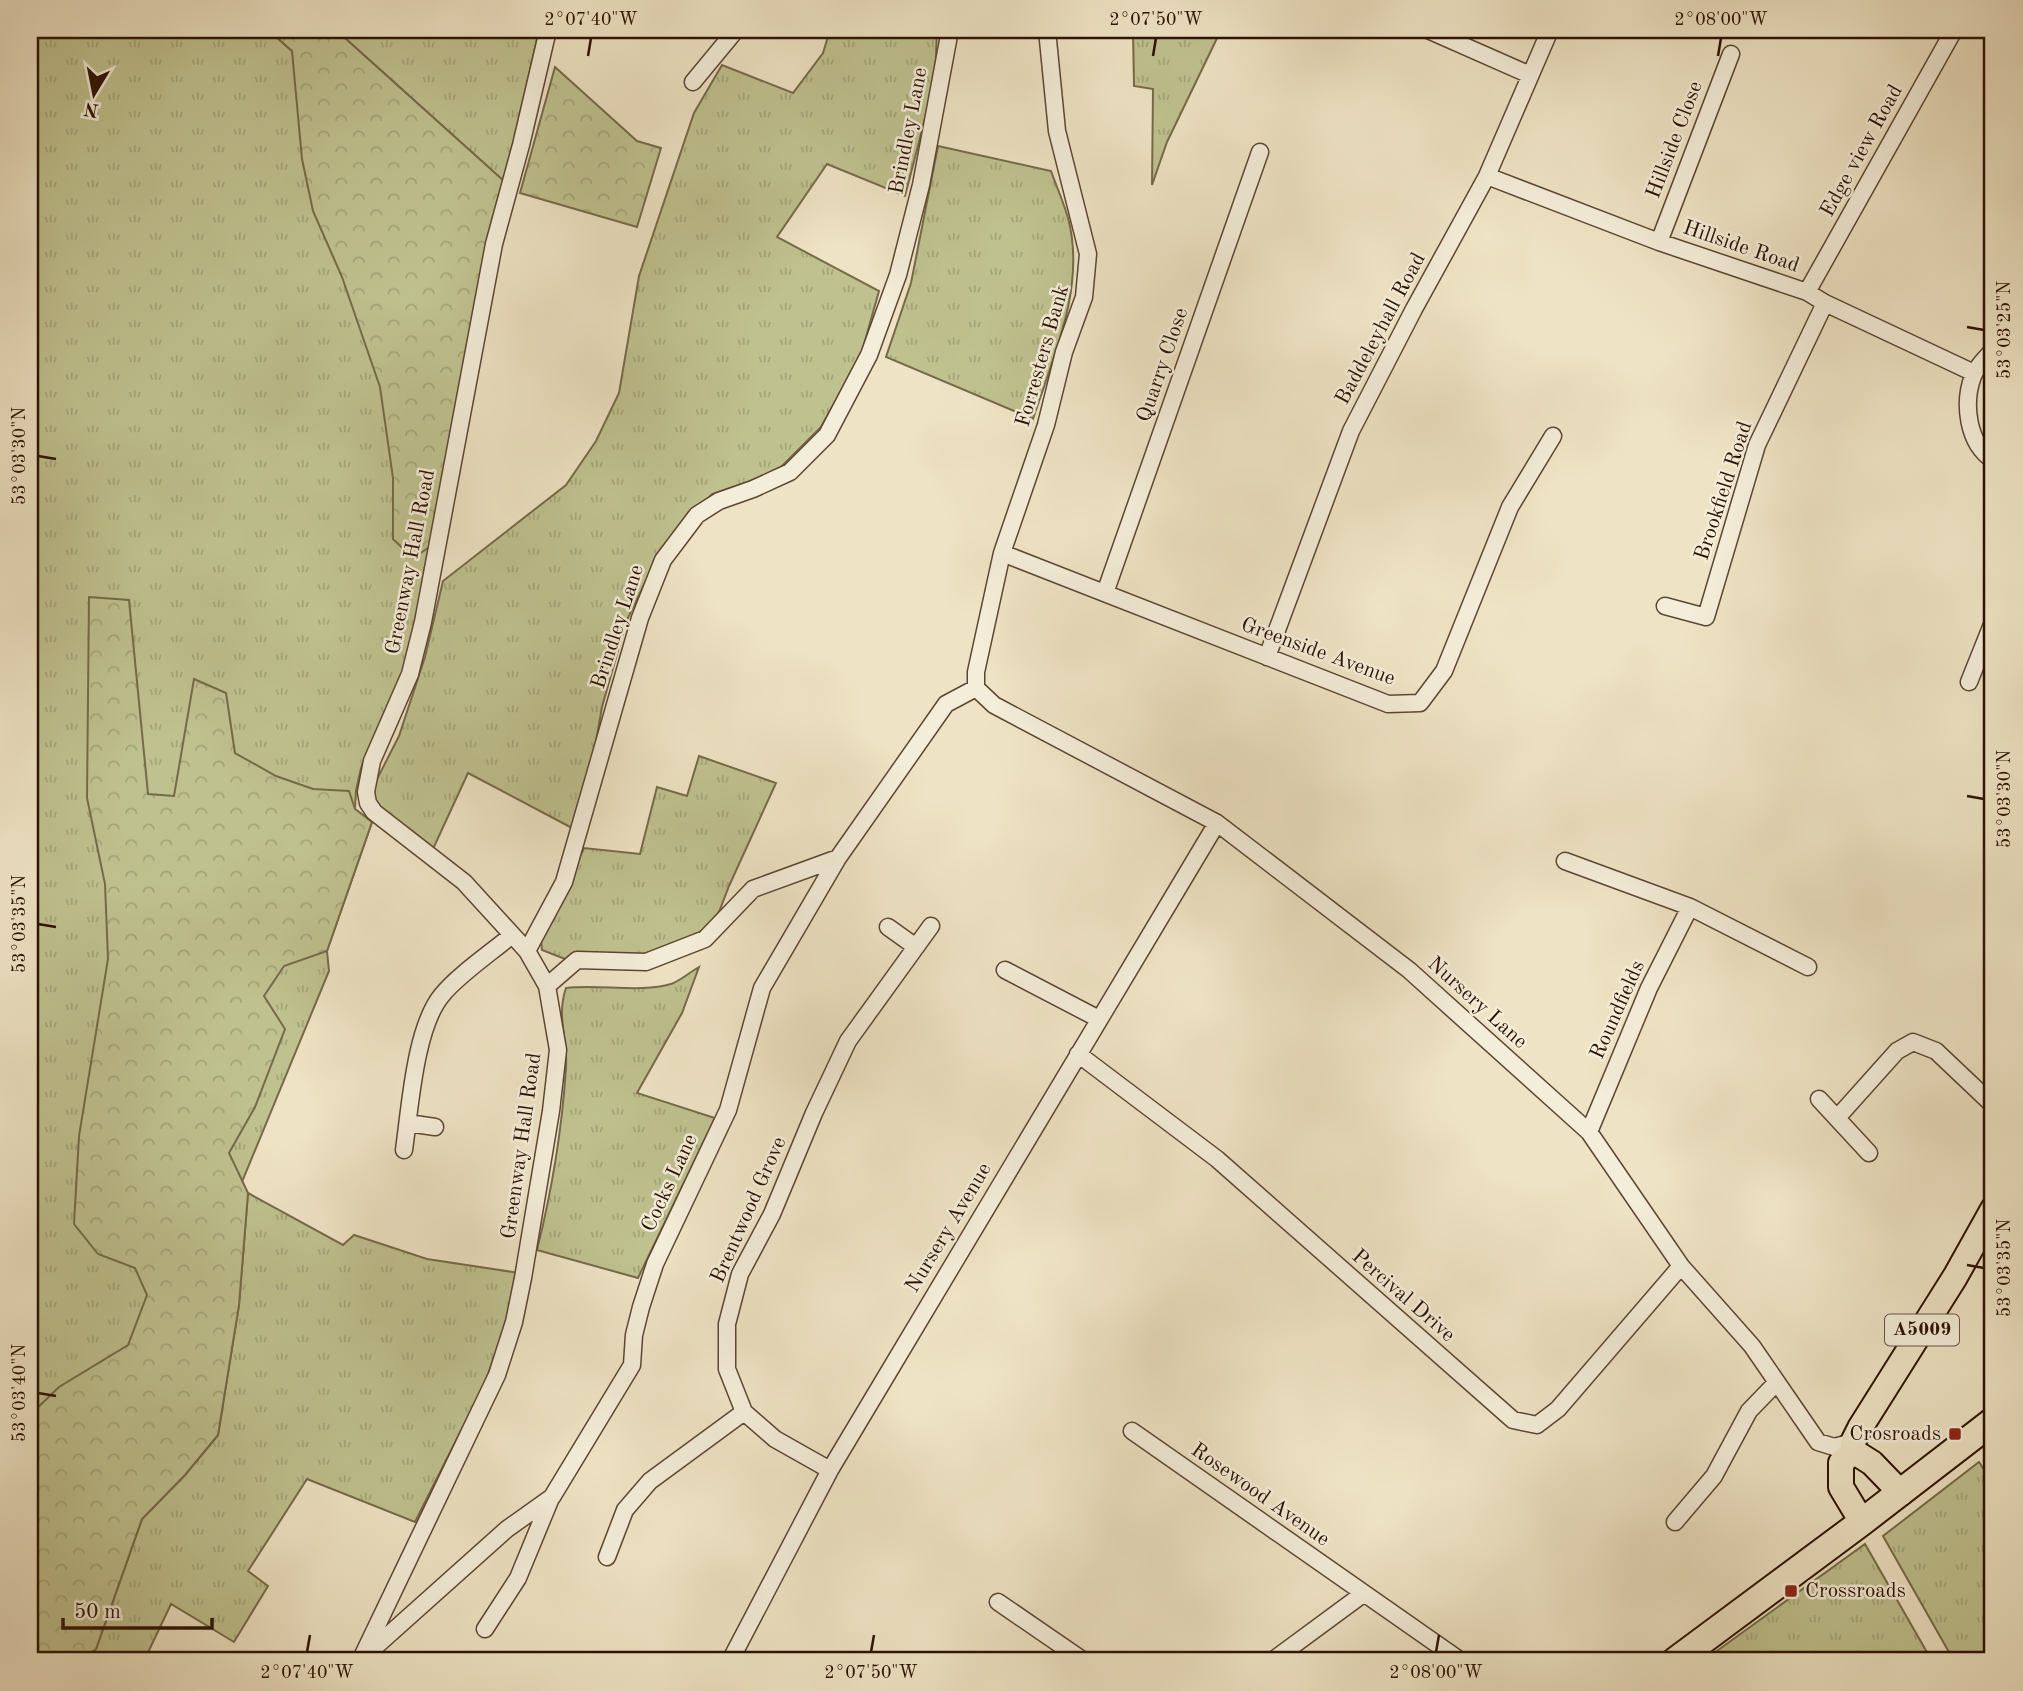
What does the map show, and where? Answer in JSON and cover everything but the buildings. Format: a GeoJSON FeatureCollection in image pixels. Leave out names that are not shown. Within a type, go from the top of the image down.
{"type":"FeatureCollection","features":[{"type":"Feature","properties":{"kind":"highway"},"geometry":{"type":"LineString","coordinates":[[1675,1661],[1993,1421]]}},
{"type":"Feature","properties":{"kind":"main road","name":"A5009"},"geometry":{"type":"LineString","coordinates":[[1862,1522],[1841,1488],[1841,1464],[1955,1277],[1993,1209]]}},
{"type":"Feature","properties":{"kind":"main road"},"geometry":{"type":"LineString","coordinates":[[1853,1446],[1901,1493]]}},
{"type":"Feature","properties":{"kind":"street","name":"Greenway Hall Road"},"geometry":{"type":"LineString","coordinates":[[360,1661],[497,1375],[514,1322],[551,1111],[558,1050],[547,986],[527,951],[464,882],[374,813],[366,792],[372,761],[410,674],[423,622],[494,244],[548,30]]}},
{"type":"Feature","properties":{"kind":"street"},"geometry":{"type":"LineString","coordinates":[[693,82],[736,30]]}},
{"type":"Feature","properties":{"kind":"street","name":"Brindley Lane"},"geometry":{"type":"LineString","coordinates":[[527,951],[564,882],[639,618],[663,560],[697,515],[719,501],[790,472],[827,435],[869,355],[898,275],[908,237],[950,30]]}},
{"type":"Feature","properties":{"kind":"street","name":"Forresters Bank"},"geometry":{"type":"LineString","coordinates":[[976,688],[976,672],[1002,553],[1046,425],[1064,352],[1084,297],[1088,254],[1057,131],[1047,30]]}},
{"type":"Feature","properties":{"kind":"street"},"geometry":{"type":"LineString","coordinates":[[1428,30],[1530,75]]}},
{"type":"Feature","properties":{"kind":"street","name":"Baddeleyhall Road"},"geometry":{"type":"LineString","coordinates":[[1267,657],[1351,431],[1487,176],[1550,30]]}},
{"type":"Feature","properties":{"kind":"street","name":"Edge view Road"},"geometry":{"type":"LineString","coordinates":[[1807,292],[1954,30]]}},
{"type":"Feature","properties":{"kind":"street","name":"Hillside Close"},"geometry":{"type":"LineString","coordinates":[[1659,242],[1731,54]]}},
{"type":"Feature","properties":{"kind":"street","name":"Quarry Close"},"geometry":{"type":"LineString","coordinates":[[1105,593],[1261,152]]}},
{"type":"Feature","properties":{"kind":"street","name":"Hillside Road"},"geometry":{"type":"LineString","coordinates":[[1487,176],[1659,242],[1807,292],[1973,373]]}},
{"type":"Feature","properties":{"kind":"street","name":"Brookfield Road"},"geometry":{"type":"LineString","coordinates":[[1665,606],[1706,617],[1756,446],[1825,303]]}},
{"type":"Feature","properties":{"kind":"street"},"geometry":{"type":"LineString","coordinates":[[1993,350],[1973,373],[1968,396],[1968,419],[1982,448],[1993,460]]}},
{"type":"Feature","properties":{"kind":"street","name":"Greenside Avenue"},"geometry":{"type":"LineString","coordinates":[[1002,553],[1388,705],[1420,703],[1444,671],[1510,507],[1553,436]]}},
{"type":"Feature","properties":{"kind":"street"},"geometry":{"type":"LineString","coordinates":[[1969,682],[1993,622]]}},
{"type":"Feature","properties":{"kind":"street","name":"Nursery Lane"},"geometry":{"type":"LineString","coordinates":[[976,688],[994,705],[1217,823],[1409,970],[1589,1132],[1681,1266],[1752,1346],[1818,1442],[1834,1447],[1853,1446]]}},
{"type":"Feature","properties":{"kind":"street","name":"Cocks Lane"},"geometry":{"type":"LineString","coordinates":[[360,1661],[507,1529],[552,1497],[632,1365],[634,1335],[655,1264],[728,1110],[762,988],[838,858],[946,704],[976,688]]}},
{"type":"Feature","properties":{"kind":"street","name":"Nursery Avenue"},"geometry":{"type":"LineString","coordinates":[[730,1661],[830,1470],[1217,823]]}},
{"type":"Feature","properties":{"kind":"street"},"geometry":{"type":"LineString","coordinates":[[547,986],[577,960],[646,962],[705,939],[753,889],[838,858]]}},
{"type":"Feature","properties":{"kind":"street"},"geometry":{"type":"LineString","coordinates":[[1565,861],[1690,907],[1808,967]]}},
{"type":"Feature","properties":{"kind":"street","name":"Roundfields"},"geometry":{"type":"LineString","coordinates":[[1589,1132],[1649,988],[1690,907]]}},
{"type":"Feature","properties":{"kind":"street","name":"Brentwood Grove"},"geometry":{"type":"LineString","coordinates":[[830,1470],[775,1440],[744,1412],[727,1369],[727,1324],[740,1274],[772,1214],[814,1113],[848,1041],[931,926]]}},
{"type":"Feature","properties":{"kind":"street"},"geometry":{"type":"LineString","coordinates":[[888,927],[916,947]]}},
{"type":"Feature","properties":{"kind":"street"},"geometry":{"type":"LineString","coordinates":[[404,1150],[416,1070],[429,1016],[443,994],[512,934]]}},
{"type":"Feature","properties":{"kind":"street"},"geometry":{"type":"LineString","coordinates":[[1005,970],[1099,1019]]}},
{"type":"Feature","properties":{"kind":"street"},"geometry":{"type":"LineString","coordinates":[[1837,1118],[1897,1051],[1913,1042],[1937,1052],[1993,1105]]}},
{"type":"Feature","properties":{"kind":"street","name":"Percival Drive"},"geometry":{"type":"LineString","coordinates":[[1077,1054],[1217,1159],[1513,1420],[1537,1425],[1558,1409],[1681,1266]]}},
{"type":"Feature","properties":{"kind":"street"},"geometry":{"type":"LineString","coordinates":[[1819,1099],[1869,1153]]}},
{"type":"Feature","properties":{"kind":"street"},"geometry":{"type":"LineString","coordinates":[[408,1124],[435,1127]]}},
{"type":"Feature","properties":{"kind":"street"},"geometry":{"type":"LineString","coordinates":[[1675,1522],[1714,1476],[1749,1411],[1777,1382]]}},
{"type":"Feature","properties":{"kind":"street"},"geometry":{"type":"LineString","coordinates":[[607,1557],[625,1510],[650,1481],[744,1412]]}},
{"type":"Feature","properties":{"kind":"street","name":"Rosewood Avenue"},"geometry":{"type":"LineString","coordinates":[[1132,1431],[1461,1661]]}},
{"type":"Feature","properties":{"kind":"street"},"geometry":{"type":"LineString","coordinates":[[485,1629],[518,1578],[552,1497]]}},
{"type":"Feature","properties":{"kind":"street"},"geometry":{"type":"LineString","coordinates":[[1272,1661],[1363,1594]]}},
{"type":"Feature","properties":{"kind":"street"},"geometry":{"type":"LineString","coordinates":[[998,1602],[1084,1661]]}},
{"type":"Feature","properties":{"kind":"green space"},"geometry":{"type":"Polygon","coordinates":[[[30,30],[276,30],[274,35],[292,51],[434,531],[409,657],[361,768],[355,809],[372,822],[327,951],[329,971],[126,1463],[56,1661],[30,1661],[30,30]]]}},
{"type":"Feature","properties":{"kind":"green space"},"geometry":{"type":"Polygon","coordinates":[[[276,30],[336,30],[505,182],[431,546],[413,558],[393,539],[393,478],[380,387],[342,277],[313,211],[302,159],[292,51],[274,35],[276,30]]]}},
{"type":"Feature","properties":{"kind":"green space"},"geometry":{"type":"Polygon","coordinates":[[[336,30],[539,30],[505,182],[336,30]]]}},
{"type":"Feature","properties":{"kind":"green space"},"geometry":{"type":"Polygon","coordinates":[[[830,30],[937,30],[935,80],[905,196],[827,164],[777,237],[879,291],[861,355],[821,427],[775,473],[712,494],[667,541],[626,622],[602,707],[591,770],[572,828],[468,773],[433,849],[382,811],[373,800],[374,785],[399,736],[425,657],[443,581],[566,485],[596,441],[619,393],[639,276],[694,113],[722,65],[793,93],[823,53],[830,30]]]}},
{"type":"Feature","properties":{"kind":"green space"},"geometry":{"type":"Polygon","coordinates":[[[1133,30],[1221,30],[1167,142],[1152,185],[1153,89],[1134,86],[1133,30]]]}},
{"type":"Feature","properties":{"kind":"green space"},"geometry":{"type":"Polygon","coordinates":[[[555,67],[637,141],[661,148],[637,227],[520,193],[555,67]]]}},
{"type":"Feature","properties":{"kind":"green space"},"geometry":{"type":"Polygon","coordinates":[[[938,146],[1051,171],[1063,203],[1073,247],[1070,297],[1033,419],[886,357],[911,283],[938,146]]]}},
{"type":"Feature","properties":{"kind":"green space"},"geometry":{"type":"Polygon","coordinates":[[[89,597],[129,600],[148,794],[174,796],[194,679],[226,693],[235,753],[276,776],[313,789],[349,791],[355,809],[372,822],[327,951],[284,966],[264,996],[285,1029],[255,1107],[229,1153],[248,1193],[239,1305],[218,1435],[185,1475],[142,1519],[96,1649],[81,1661],[30,1661],[30,1415],[59,1387],[128,1345],[147,1295],[135,1268],[98,1254],[74,1224],[79,1136],[108,959],[105,884],[87,798],[89,597]]]}},
{"type":"Feature","properties":{"kind":"green space"},"geometry":{"type":"Polygon","coordinates":[[[699,756],[776,783],[714,925],[677,943],[638,956],[591,954],[565,959],[542,950],[541,940],[584,848],[640,854],[657,787],[687,796],[699,756]]]}},
{"type":"Feature","properties":{"kind":"green space"},"geometry":{"type":"Polygon","coordinates":[[[699,967],[682,1013],[637,1093],[715,1118],[638,1278],[537,1250],[552,1182],[562,1114],[566,1057],[562,1009],[566,988],[659,987],[674,983],[699,967]]]}},
{"type":"Feature","properties":{"kind":"green space"},"geometry":{"type":"Polygon","coordinates":[[[248,1193],[343,1245],[354,1235],[427,1259],[519,1273],[485,1383],[415,1522],[307,1479],[248,1571],[268,1586],[234,1642],[171,1604],[144,1661],[92,1661],[82,1658],[96,1649],[142,1519],[185,1475],[218,1435],[239,1305],[248,1193]]]}},
{"type":"Feature","properties":{"kind":"green space"},"geometry":{"type":"Polygon","coordinates":[[[1979,1462],[1993,1483],[1993,1661],[1954,1661],[1883,1536],[1979,1462]]]}},
{"type":"Feature","properties":{"kind":"green space"},"geometry":{"type":"Polygon","coordinates":[[[1865,1544],[1932,1661],[1703,1661],[1865,1544]]]}},
{"type":"Feature","properties":{"kind":"place","name":"Crosroads"},"geometry":{"type":"Point","coordinates":[1955,1434]}},
{"type":"Feature","properties":{"kind":"place","name":"Crossroads"},"geometry":{"type":"Point","coordinates":[1791,1591]}}]}
